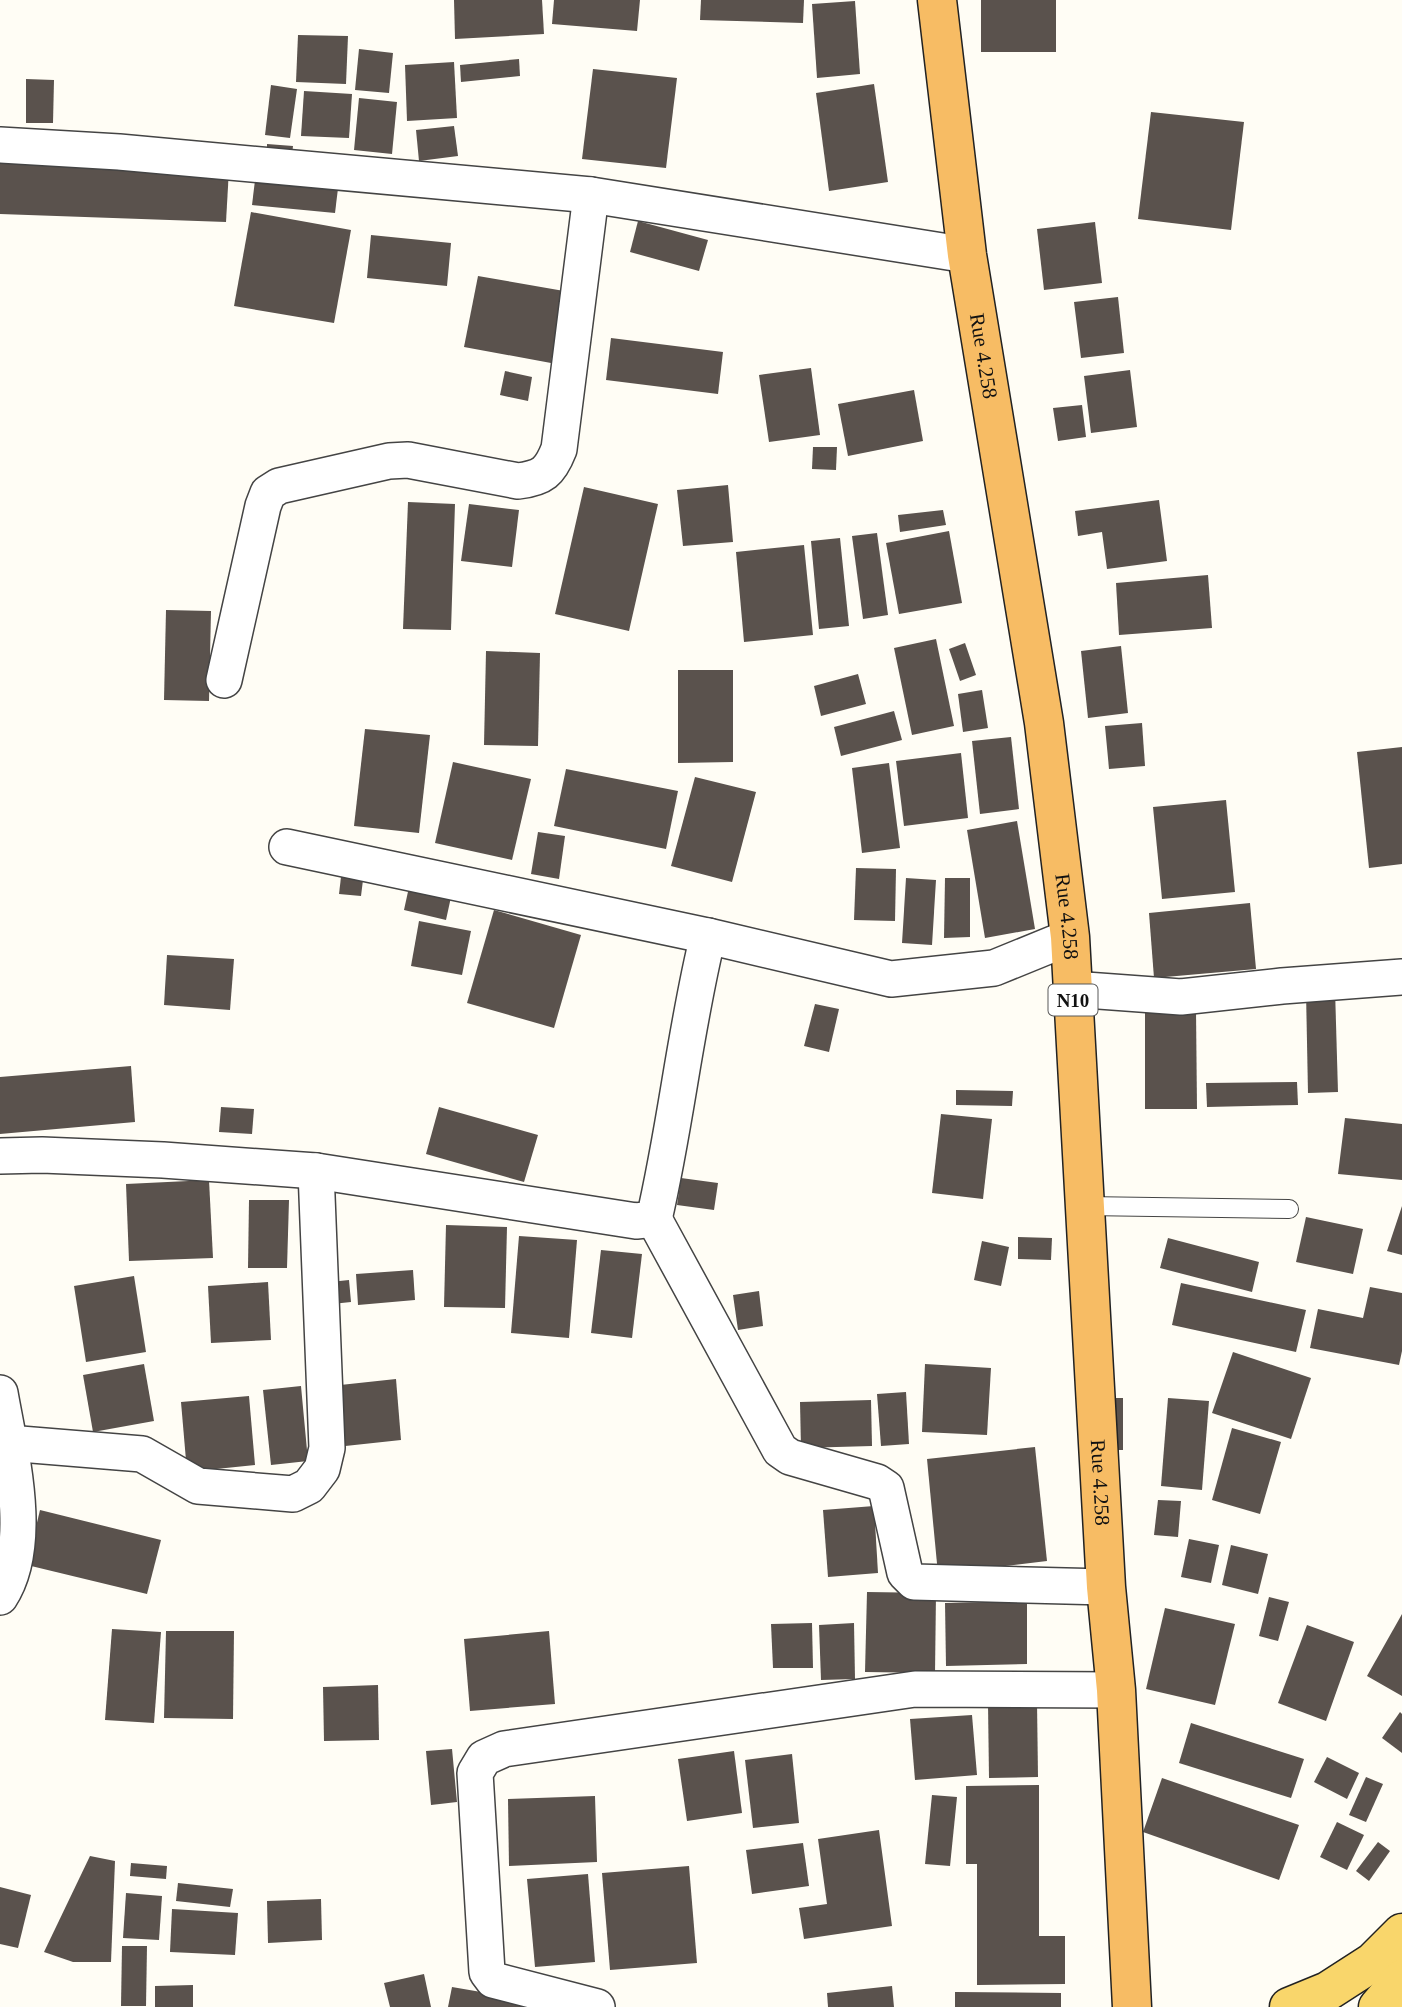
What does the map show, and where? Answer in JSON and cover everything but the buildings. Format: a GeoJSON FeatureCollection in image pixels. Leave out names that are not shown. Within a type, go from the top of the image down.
{"type":"FeatureCollection","features":[{"type":"Feature","properties":{"kind":"highway","name":"Rue 4.258"},"geometry":{"type":"LineString","coordinates":[[937,0],[967,255],[1044,723],[1070,937],[1106,1587],[1116,1690],[1132,2007]]}},
{"type":"Feature","properties":{"kind":"main road"},"geometry":{"type":"LineString","coordinates":[[1289,2007],[1328,1991],[1373,1962],[1402,1933]]}},
{"type":"Feature","properties":{"kind":"main road"},"geometry":{"type":"LineString","coordinates":[[1378,2007],[1402,1979]]}},
{"type":"Feature","properties":{"kind":"street"},"geometry":{"type":"LineString","coordinates":[[0,145],[119,152],[591,195],[967,255]]}},
{"type":"Feature","properties":{"kind":"street"},"geometry":{"type":"LineString","coordinates":[[224,680],[268,493],[279,486],[389,461],[408,460],[518,481],[536,479],[552,466],[559,449],[591,195]]}},
{"type":"Feature","properties":{"kind":"street"},"geometry":{"type":"LineString","coordinates":[[287,847],[708,936],[891,979],[994,968],[1070,937]]}},
{"type":"Feature","properties":{"kind":"street"},"geometry":{"type":"LineString","coordinates":[[708,936],[696,982],[676,1112],[654,1219],[780,1450],[790,1457],[877,1482],[886,1488],[905,1573],[914,1582],[1106,1587]]}},
{"type":"Feature","properties":{"kind":"street"},"geometry":{"type":"LineString","coordinates":[[1072,989],[1181,997],[1402,977]]}},
{"type":"Feature","properties":{"kind":"street"},"geometry":{"type":"LineString","coordinates":[[0,1156],[163,1160],[316,1171],[636,1221],[654,1219]]}},
{"type":"Feature","properties":{"kind":"street"},"geometry":{"type":"LineString","coordinates":[[8,1443],[142,1454],[198,1486],[293,1494],[309,1486],[322,1469],[327,1448],[316,1171]]}},
{"type":"Feature","properties":{"kind":"street"},"geometry":{"type":"LineString","coordinates":[[0,1393],[15,1485],[18,1537],[10,1582],[0,1597]]}},
{"type":"Feature","properties":{"kind":"street"},"geometry":{"type":"LineString","coordinates":[[597,2007],[493,1980],[487,1972],[475,1773],[484,1758],[504,1749],[915,1689],[1116,1690]]}},
{"type":"Feature","properties":{"kind":"lane"},"geometry":{"type":"LineString","coordinates":[[1085,1206],[1289,1209]]}}]}
